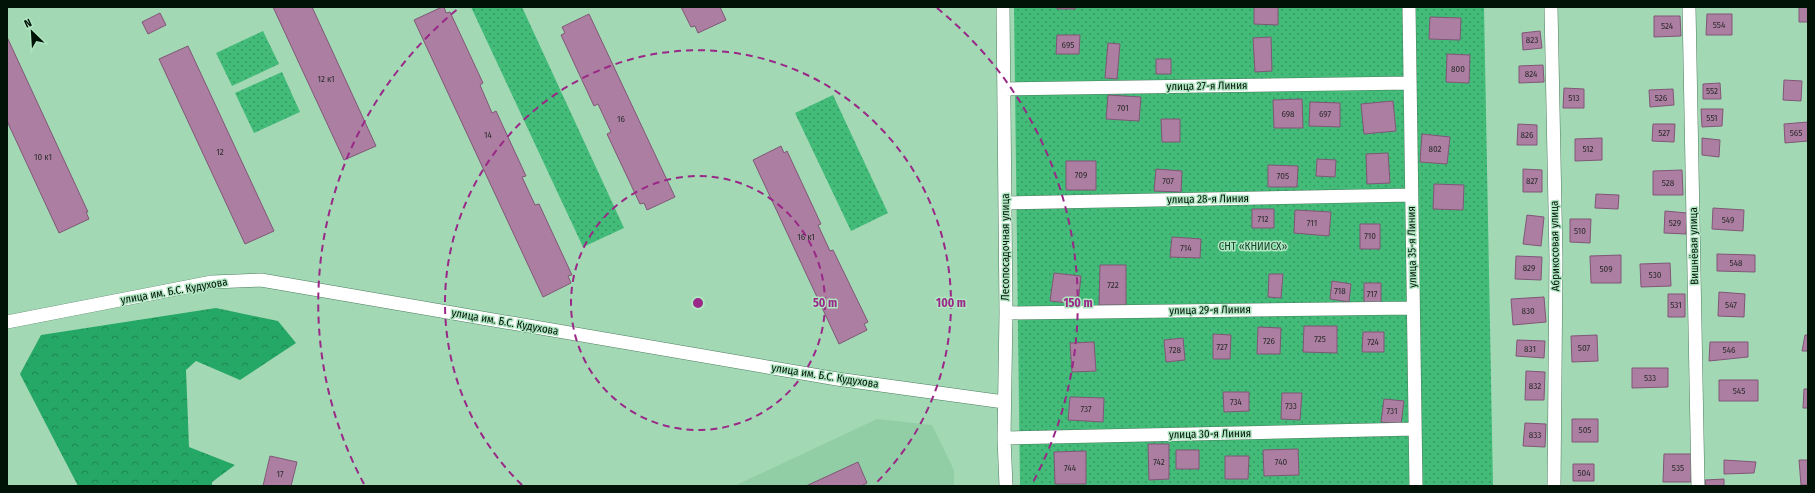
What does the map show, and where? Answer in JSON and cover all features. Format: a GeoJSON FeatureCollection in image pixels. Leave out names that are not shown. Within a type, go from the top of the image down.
{"type":"FeatureCollection","features":[{"type":"Feature","properties":{"kind":"street","name":"Лесопосадочная улица"},"geometry":{"type":"LineString","coordinates":[[1003,7],[1006,312],[1004,438],[1006,486]]}},
{"type":"Feature","properties":{"kind":"street","name":"улица 35-я Линия"},"geometry":{"type":"LineString","coordinates":[[1409,7],[1416,486]]}},
{"type":"Feature","properties":{"kind":"street","name":"Абрикосовая улица"},"geometry":{"type":"LineString","coordinates":[[1551,7],[1556,259],[1554,486]]}},
{"type":"Feature","properties":{"kind":"street","name":"Вишнёвая улица"},"geometry":{"type":"LineString","coordinates":[[1689,7],[1698,486]]}},
{"type":"Feature","properties":{"kind":"street","name":"улица 27-я Линия"},"geometry":{"type":"LineString","coordinates":[[1004,89],[1410,83]]}},
{"type":"Feature","properties":{"kind":"street","name":"улица 28-я Линия"},"geometry":{"type":"LineString","coordinates":[[1005,203],[1411,195]]}},
{"type":"Feature","properties":{"kind":"street","name":"улица им. Б.С. Кудухова"},"geometry":{"type":"LineString","coordinates":[[7,322],[212,282],[261,280],[837,379],[1004,402]]}},
{"type":"Feature","properties":{"kind":"street","name":"улица 29-я Линия"},"geometry":{"type":"LineString","coordinates":[[1006,312],[1413,308]]}},
{"type":"Feature","properties":{"kind":"street","name":"улица 30-я Линия"},"geometry":{"type":"LineString","coordinates":[[1004,438],[1415,430]]}},
{"type":"Feature","properties":{"kind":"shaded area"},"geometry":{"type":"Polygon","coordinates":[[[877,419],[932,425],[954,470],[954,486],[734,486],[877,419]]]}},
{"type":"Feature","properties":{"kind":"green space"},"geometry":{"type":"Polygon","coordinates":[[[471,7],[522,7],[624,228],[583,247],[471,7]]]}},
{"type":"Feature","properties":{"kind":"green space","name":"СНТ «КНИИСХ»"},"geometry":{"type":"Polygon","coordinates":[[[1014,7],[1484,7],[1493,486],[1020,486],[1014,7]]]}},
{"type":"Feature","properties":{"kind":"green space"},"geometry":{"type":"Polygon","coordinates":[[[263,31],[279,64],[232,86],[216,53],[263,31]]]}},
{"type":"Feature","properties":{"kind":"green space"},"geometry":{"type":"Polygon","coordinates":[[[282,72],[300,112],[254,133],[235,93],[282,72]]]}},
{"type":"Feature","properties":{"kind":"green space"},"geometry":{"type":"Polygon","coordinates":[[[833,95],[888,213],[851,231],[795,113],[833,95]]]}},
{"type":"Feature","properties":{"kind":"green space"},"geometry":{"type":"Polygon","coordinates":[[[216,308],[278,321],[296,343],[240,380],[196,361],[186,370],[189,447],[235,465],[212,482],[212,486],[78,486],[20,374],[41,335],[216,308]]]}},
{"type":"Feature","properties":{"kind":"building"},"geometry":{"type":"Polygon","coordinates":[[[273,7],[312,7],[376,146],[344,160],[273,7]]]}},
{"type":"Feature","properties":{"kind":"building"},"geometry":{"type":"Polygon","coordinates":[[[444,7],[446,13],[450,12],[483,83],[480,85],[492,113],[496,111],[526,176],[522,177],[535,205],[539,204],[572,275],[568,276],[571,283],[543,297],[414,20],[444,7]]]}},
{"type":"Feature","properties":{"kind":"building"},"geometry":{"type":"Polygon","coordinates":[[[681,7],[720,7],[726,20],[698,33],[695,26],[691,27],[681,7]]]}},
{"type":"Feature","properties":{"kind":"building"},"geometry":{"type":"Polygon","coordinates":[[[1057,7],[1075,7],[1075,9],[1057,9],[1057,7]]]}},
{"type":"Feature","properties":{"kind":"building"},"geometry":{"type":"Polygon","coordinates":[[[1254,7],[1278,7],[1278,25],[1254,24],[1254,7]]]}},
{"type":"Feature","properties":{"kind":"building"},"geometry":{"type":"Polygon","coordinates":[[[1799,7],[1808,7],[1808,22],[1799,22],[1799,7]]]}},
{"type":"Feature","properties":{"kind":"building"},"geometry":{"type":"Polygon","coordinates":[[[160,13],[166,25],[148,34],[142,22],[160,13]]]}},
{"type":"Feature","properties":{"kind":"building"},"geometry":{"type":"Polygon","coordinates":[[[589,14],[675,197],[647,210],[644,203],[640,204],[607,134],[611,132],[598,104],[594,106],[561,35],[565,33],[562,27],[589,14]]]}},
{"type":"Feature","properties":{"kind":"building"},"geometry":{"type":"Polygon","coordinates":[[[1707,14],[1732,14],[1732,35],[1706,35],[1707,14]]]}},
{"type":"Feature","properties":{"kind":"building"},"geometry":{"type":"Polygon","coordinates":[[[1654,16],[1680,16],[1681,36],[1654,37],[1654,16]]]}},
{"type":"Feature","properties":{"kind":"building"},"geometry":{"type":"Polygon","coordinates":[[[1430,17],[1461,18],[1460,40],[1429,39],[1430,17]]]}},
{"type":"Feature","properties":{"kind":"building"},"geometry":{"type":"Polygon","coordinates":[[[1540,31],[1542,48],[1523,50],[1522,33],[1540,31]]]}},
{"type":"Feature","properties":{"kind":"building"},"geometry":{"type":"Polygon","coordinates":[[[1057,35],[1080,35],[1079,54],[1056,54],[1057,35]]]}},
{"type":"Feature","properties":{"kind":"building"},"geometry":{"type":"Polygon","coordinates":[[[7,37],[88,212],[86,212],[89,219],[59,233],[7,121],[7,37]]]}},
{"type":"Feature","properties":{"kind":"building"},"geometry":{"type":"Polygon","coordinates":[[[1271,37],[1272,71],[1255,72],[1253,38],[1271,37]]]}},
{"type":"Feature","properties":{"kind":"building"},"geometry":{"type":"Polygon","coordinates":[[[1108,43],[1120,44],[1117,79],[1105,78],[1108,43]]]}},
{"type":"Feature","properties":{"kind":"building"},"geometry":{"type":"Polygon","coordinates":[[[188,46],[274,231],[245,244],[159,59],[188,46]]]}},
{"type":"Feature","properties":{"kind":"building"},"geometry":{"type":"Polygon","coordinates":[[[1447,54],[1470,55],[1469,83],[1446,82],[1447,54]]]}},
{"type":"Feature","properties":{"kind":"building"},"geometry":{"type":"Polygon","coordinates":[[[1156,59],[1171,59],[1171,74],[1156,74],[1156,59]]]}},
{"type":"Feature","properties":{"kind":"building"},"geometry":{"type":"Polygon","coordinates":[[[1543,65],[1544,82],[1519,83],[1519,66],[1543,65]]]}},
{"type":"Feature","properties":{"kind":"building"},"geometry":{"type":"Polygon","coordinates":[[[1784,80],[1802,81],[1801,101],[1783,100],[1784,80]]]}},
{"type":"Feature","properties":{"kind":"building"},"geometry":{"type":"Polygon","coordinates":[[[1720,83],[1721,99],[1703,99],[1703,84],[1720,83]]]}},
{"type":"Feature","properties":{"kind":"building"},"geometry":{"type":"Polygon","coordinates":[[[1564,88],[1584,89],[1584,108],[1563,108],[1564,88]]]}},
{"type":"Feature","properties":{"kind":"building"},"geometry":{"type":"Polygon","coordinates":[[[1673,89],[1674,105],[1650,107],[1649,90],[1673,89]]]}},
{"type":"Feature","properties":{"kind":"building"},"geometry":{"type":"Polygon","coordinates":[[[1108,95],[1141,97],[1139,121],[1106,119],[1108,95]]]}},
{"type":"Feature","properties":{"kind":"building"},"geometry":{"type":"Polygon","coordinates":[[[1302,99],[1303,128],[1274,128],[1273,100],[1302,99]]]}},
{"type":"Feature","properties":{"kind":"building"},"geometry":{"type":"Polygon","coordinates":[[[1393,101],[1396,131],[1364,134],[1361,104],[1393,101]]]}},
{"type":"Feature","properties":{"kind":"building"},"geometry":{"type":"Polygon","coordinates":[[[1310,102],[1340,103],[1340,127],[1309,126],[1310,102]]]}},
{"type":"Feature","properties":{"kind":"building"},"geometry":{"type":"Polygon","coordinates":[[[1701,109],[1723,109],[1722,126],[1702,127],[1701,109]]]}},
{"type":"Feature","properties":{"kind":"building"},"geometry":{"type":"Polygon","coordinates":[[[1161,119],[1180,119],[1180,142],[1162,142],[1161,119]]]}},
{"type":"Feature","properties":{"kind":"building"},"geometry":{"type":"Polygon","coordinates":[[[1808,122],[1808,141],[1785,143],[1784,124],[1808,122]]]}},
{"type":"Feature","properties":{"kind":"building"},"geometry":{"type":"Polygon","coordinates":[[[1518,124],[1537,125],[1537,145],[1517,145],[1518,124]]]}},
{"type":"Feature","properties":{"kind":"building"},"geometry":{"type":"Polygon","coordinates":[[[1653,124],[1675,124],[1674,142],[1652,141],[1653,124]]]}},
{"type":"Feature","properties":{"kind":"building"},"geometry":{"type":"Polygon","coordinates":[[[1422,134],[1450,137],[1447,164],[1420,162],[1422,134]]]}},
{"type":"Feature","properties":{"kind":"building"},"geometry":{"type":"Polygon","coordinates":[[[1602,138],[1602,160],[1575,161],[1575,139],[1602,138]]]}},
{"type":"Feature","properties":{"kind":"building"},"geometry":{"type":"Polygon","coordinates":[[[1702,138],[1720,140],[1719,157],[1702,155],[1702,138]]]}},
{"type":"Feature","properties":{"kind":"building"},"geometry":{"type":"Polygon","coordinates":[[[781,146],[784,153],[787,151],[821,224],[818,225],[830,251],[833,250],[868,322],[864,324],[867,330],[839,344],[753,160],[781,146]]]}},
{"type":"Feature","properties":{"kind":"building"},"geometry":{"type":"Polygon","coordinates":[[[1388,153],[1390,183],[1367,184],[1366,154],[1388,153]]]}},
{"type":"Feature","properties":{"kind":"building"},"geometry":{"type":"Polygon","coordinates":[[[1317,159],[1336,160],[1335,177],[1316,176],[1317,159]]]}},
{"type":"Feature","properties":{"kind":"building"},"geometry":{"type":"Polygon","coordinates":[[[1066,161],[1096,161],[1096,190],[1066,190],[1066,161]]]}},
{"type":"Feature","properties":{"kind":"building"},"geometry":{"type":"Polygon","coordinates":[[[1268,165],[1298,166],[1297,187],[1268,187],[1268,165]]]}},
{"type":"Feature","properties":{"kind":"building"},"geometry":{"type":"Polygon","coordinates":[[[1156,169],[1182,171],[1181,192],[1154,191],[1156,169]]]}},
{"type":"Feature","properties":{"kind":"building"},"geometry":{"type":"Polygon","coordinates":[[[1523,169],[1542,170],[1542,192],[1523,192],[1523,169]]]}},
{"type":"Feature","properties":{"kind":"building"},"geometry":{"type":"Polygon","coordinates":[[[1682,170],[1683,195],[1653,195],[1653,171],[1682,170]]]}},
{"type":"Feature","properties":{"kind":"building"},"geometry":{"type":"Polygon","coordinates":[[[1434,184],[1464,185],[1463,210],[1433,209],[1434,184]]]}},
{"type":"Feature","properties":{"kind":"building"},"geometry":{"type":"Polygon","coordinates":[[[1596,194],[1619,195],[1618,209],[1595,208],[1596,194]]]}},
{"type":"Feature","properties":{"kind":"building"},"geometry":{"type":"Polygon","coordinates":[[[1713,208],[1744,210],[1743,231],[1712,229],[1713,208]]]}},
{"type":"Feature","properties":{"kind":"building"},"geometry":{"type":"Polygon","coordinates":[[[1252,209],[1274,209],[1274,228],[1252,228],[1252,209]]]}},
{"type":"Feature","properties":{"kind":"building"},"geometry":{"type":"Polygon","coordinates":[[[1295,210],[1331,212],[1329,236],[1294,233],[1295,210]]]}},
{"type":"Feature","properties":{"kind":"building"},"geometry":{"type":"Polygon","coordinates":[[[1665,211],[1687,213],[1686,234],[1664,233],[1665,211]]]}},
{"type":"Feature","properties":{"kind":"building"},"geometry":{"type":"Polygon","coordinates":[[[1527,215],[1544,217],[1541,246],[1523,244],[1527,215]]]}},
{"type":"Feature","properties":{"kind":"building"},"geometry":{"type":"Polygon","coordinates":[[[1570,219],[1591,219],[1590,243],[1570,242],[1570,219]]]}},
{"type":"Feature","properties":{"kind":"building"},"geometry":{"type":"Polygon","coordinates":[[[1360,224],[1380,224],[1380,249],[1360,249],[1360,224]]]}},
{"type":"Feature","properties":{"kind":"building"},"geometry":{"type":"Polygon","coordinates":[[[1172,237],[1201,239],[1200,258],[1170,257],[1172,237]]]}},
{"type":"Feature","properties":{"kind":"building"},"geometry":{"type":"Polygon","coordinates":[[[1717,254],[1755,255],[1755,272],[1717,271],[1717,254]]]}},
{"type":"Feature","properties":{"kind":"building"},"geometry":{"type":"Polygon","coordinates":[[[1621,255],[1621,283],[1591,283],[1590,256],[1621,255]]]}},
{"type":"Feature","properties":{"kind":"building"},"geometry":{"type":"Polygon","coordinates":[[[1516,256],[1542,257],[1541,280],[1515,279],[1516,256]]]}},
{"type":"Feature","properties":{"kind":"building"},"geometry":{"type":"Polygon","coordinates":[[[1670,263],[1671,286],[1641,287],[1640,264],[1670,263]]]}},
{"type":"Feature","properties":{"kind":"building"},"geometry":{"type":"Polygon","coordinates":[[[1100,265],[1126,265],[1126,305],[1099,305],[1100,265]]]}},
{"type":"Feature","properties":{"kind":"building"},"geometry":{"type":"Polygon","coordinates":[[[1054,273],[1081,276],[1078,304],[1050,301],[1054,273]]]}},
{"type":"Feature","properties":{"kind":"building"},"geometry":{"type":"Polygon","coordinates":[[[1269,274],[1283,274],[1281,298],[1268,297],[1269,274]]]}},
{"type":"Feature","properties":{"kind":"building"},"geometry":{"type":"Polygon","coordinates":[[[1332,281],[1351,284],[1349,302],[1330,299],[1332,281]]]}},
{"type":"Feature","properties":{"kind":"building"},"geometry":{"type":"Polygon","coordinates":[[[1364,283],[1381,283],[1381,304],[1364,304],[1364,283]]]}},
{"type":"Feature","properties":{"kind":"building"},"geometry":{"type":"Polygon","coordinates":[[[1719,292],[1745,294],[1744,317],[1718,316],[1719,292]]]}},
{"type":"Feature","properties":{"kind":"building"},"geometry":{"type":"Polygon","coordinates":[[[1668,294],[1685,294],[1685,317],[1668,317],[1668,294]]]}},
{"type":"Feature","properties":{"kind":"building"},"geometry":{"type":"Polygon","coordinates":[[[1544,297],[1546,322],[1513,325],[1511,299],[1544,297]]]}},
{"type":"Feature","properties":{"kind":"building"},"geometry":{"type":"Polygon","coordinates":[[[1304,326],[1337,326],[1337,353],[1303,352],[1304,326]]]}},
{"type":"Feature","properties":{"kind":"building"},"geometry":{"type":"Polygon","coordinates":[[[1258,327],[1281,328],[1280,354],[1257,354],[1258,327]]]}},
{"type":"Feature","properties":{"kind":"building"},"geometry":{"type":"Polygon","coordinates":[[[1363,332],[1384,332],[1384,352],[1362,352],[1363,332]]]}},
{"type":"Feature","properties":{"kind":"building"},"geometry":{"type":"Polygon","coordinates":[[[1213,334],[1231,335],[1230,359],[1213,359],[1213,334]]]}},
{"type":"Feature","properties":{"kind":"building"},"geometry":{"type":"Polygon","coordinates":[[[1597,335],[1598,361],[1572,362],[1571,336],[1597,335]]]}},
{"type":"Feature","properties":{"kind":"building"},"geometry":{"type":"Polygon","coordinates":[[[1805,335],[1808,335],[1808,351],[1802,351],[1805,335]]]}},
{"type":"Feature","properties":{"kind":"building"},"geometry":{"type":"Polygon","coordinates":[[[1183,338],[1185,360],[1166,362],[1164,340],[1183,338]]]}},
{"type":"Feature","properties":{"kind":"building"},"geometry":{"type":"Polygon","coordinates":[[[1517,340],[1545,341],[1544,358],[1516,356],[1517,340]]]}},
{"type":"Feature","properties":{"kind":"building"},"geometry":{"type":"Polygon","coordinates":[[[1094,342],[1096,371],[1072,372],[1070,343],[1094,342]]]}},
{"type":"Feature","properties":{"kind":"building"},"geometry":{"type":"Polygon","coordinates":[[[1710,342],[1748,342],[1748,357],[1709,361],[1710,342]]]}},
{"type":"Feature","properties":{"kind":"building"},"geometry":{"type":"Polygon","coordinates":[[[1632,368],[1668,368],[1668,387],[1632,388],[1632,368]]]}},
{"type":"Feature","properties":{"kind":"building"},"geometry":{"type":"Polygon","coordinates":[[[1526,371],[1545,372],[1544,400],[1525,400],[1526,371]]]}},
{"type":"Feature","properties":{"kind":"building"},"geometry":{"type":"Polygon","coordinates":[[[1719,380],[1758,380],[1758,401],[1719,401],[1719,380]]]}},
{"type":"Feature","properties":{"kind":"building"},"geometry":{"type":"Polygon","coordinates":[[[1804,389],[1808,389],[1808,408],[1803,408],[1804,389]]]}},
{"type":"Feature","properties":{"kind":"building"},"geometry":{"type":"Polygon","coordinates":[[[1223,392],[1249,392],[1249,411],[1224,412],[1223,392]]]}},
{"type":"Feature","properties":{"kind":"building"},"geometry":{"type":"Polygon","coordinates":[[[1282,393],[1302,393],[1300,420],[1281,419],[1282,393]]]}},
{"type":"Feature","properties":{"kind":"building"},"geometry":{"type":"Polygon","coordinates":[[[1070,397],[1104,398],[1103,422],[1068,420],[1070,397]]]}},
{"type":"Feature","properties":{"kind":"building"},"geometry":{"type":"Polygon","coordinates":[[[1384,399],[1404,401],[1401,424],[1381,422],[1384,399]]]}},
{"type":"Feature","properties":{"kind":"building"},"geometry":{"type":"Polygon","coordinates":[[[1572,419],[1598,419],[1598,442],[1572,442],[1572,419]]]}},
{"type":"Feature","properties":{"kind":"building"},"geometry":{"type":"Polygon","coordinates":[[[1525,423],[1546,424],[1545,447],[1523,446],[1525,423]]]}},
{"type":"Feature","properties":{"kind":"building"},"geometry":{"type":"Polygon","coordinates":[[[1148,444],[1169,444],[1169,479],[1149,480],[1148,444]]]}},
{"type":"Feature","properties":{"kind":"building"},"geometry":{"type":"Polygon","coordinates":[[[1298,449],[1299,475],[1264,476],[1263,450],[1298,449]]]}},
{"type":"Feature","properties":{"kind":"building"},"geometry":{"type":"Polygon","coordinates":[[[1176,450],[1199,450],[1199,469],[1176,469],[1176,450]]]}},
{"type":"Feature","properties":{"kind":"building"},"geometry":{"type":"Polygon","coordinates":[[[1086,451],[1086,484],[1055,484],[1054,452],[1086,451]]]}},
{"type":"Feature","properties":{"kind":"building"},"geometry":{"type":"Polygon","coordinates":[[[1664,454],[1692,454],[1691,482],[1663,482],[1664,454]]]}},
{"type":"Feature","properties":{"kind":"building"},"geometry":{"type":"Polygon","coordinates":[[[270,456],[297,462],[291,486],[263,486],[270,456]]]}},
{"type":"Feature","properties":{"kind":"building"},"geometry":{"type":"Polygon","coordinates":[[[1225,456],[1249,456],[1248,479],[1225,479],[1225,456]]]}},
{"type":"Feature","properties":{"kind":"building"},"geometry":{"type":"Polygon","coordinates":[[[1724,460],[1756,462],[1754,473],[1724,474],[1724,460]]]}},
{"type":"Feature","properties":{"kind":"building"},"geometry":{"type":"Polygon","coordinates":[[[1799,460],[1808,460],[1808,485],[1801,485],[1799,460]]]}},
{"type":"Feature","properties":{"kind":"building"},"geometry":{"type":"Polygon","coordinates":[[[858,462],[867,483],[861,486],[806,486],[858,462]]]}},
{"type":"Feature","properties":{"kind":"building"},"geometry":{"type":"Polygon","coordinates":[[[1573,464],[1594,464],[1594,481],[1573,481],[1573,464]]]}},
{"type":"Feature","properties":{"kind":"building"},"geometry":{"type":"Polygon","coordinates":[[[1724,479],[1724,486],[1706,486],[1705,480],[1724,479]]]}}]}
